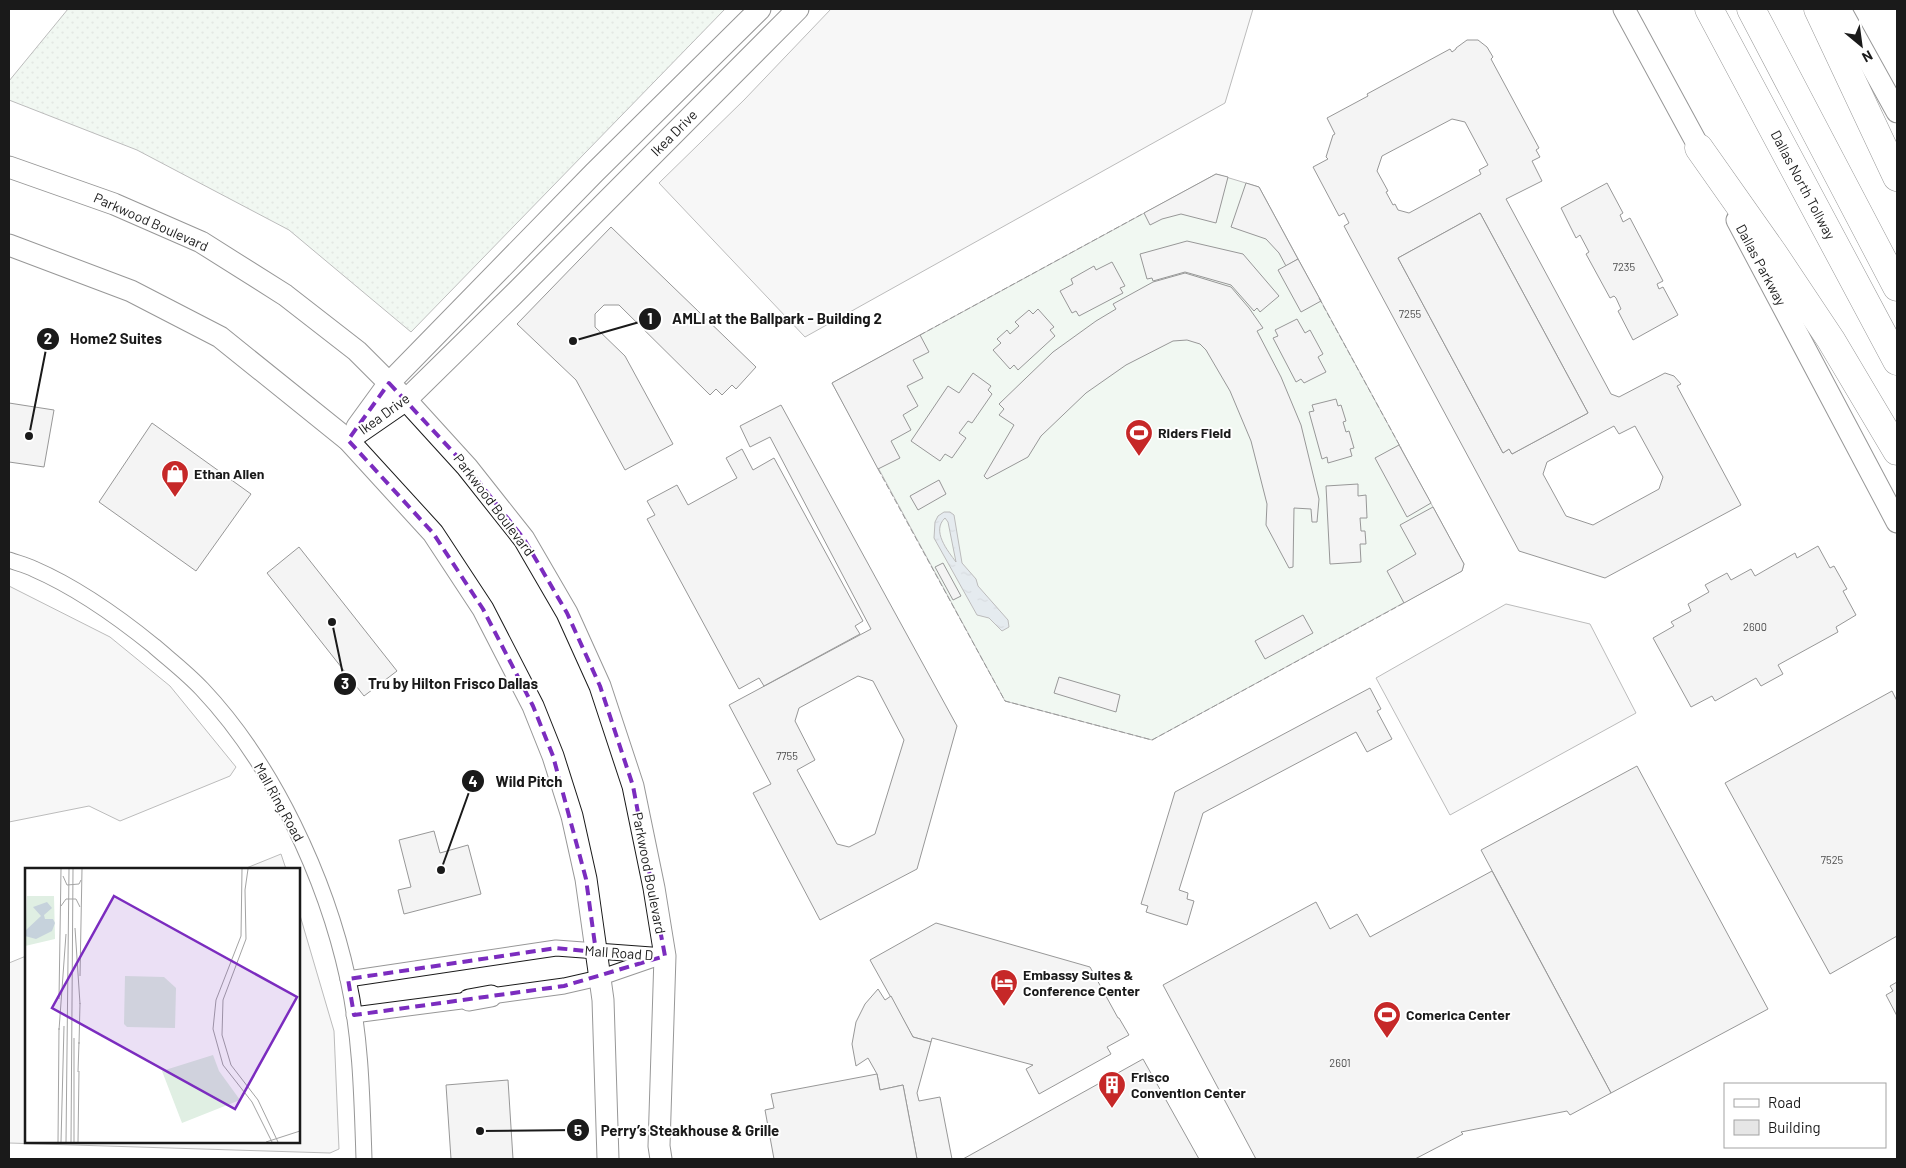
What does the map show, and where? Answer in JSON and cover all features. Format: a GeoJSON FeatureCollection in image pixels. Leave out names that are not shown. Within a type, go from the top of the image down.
{"type":"FeatureCollection","features":[{"type":"Feature","properties":{"kind":"highway"},"geometry":{"type":"LineString","coordinates":[[1690,9],[1785,153]]}},
{"type":"Feature","properties":{"kind":"highway","name":"Dallas North Tollway"},"geometry":{"type":"LineString","coordinates":[[1709,9],[1897,361]]}},
{"type":"Feature","properties":{"kind":"highway"},"geometry":{"type":"LineString","coordinates":[[1750,9],[1897,287]]}},
{"type":"Feature","properties":{"kind":"highway"},"geometry":{"type":"LineString","coordinates":[[1769,9],[1817,134]]}},
{"type":"Feature","properties":{"kind":"highway"},"geometry":{"type":"LineString","coordinates":[[1818,9],[1897,177]]}},
{"type":"Feature","properties":{"kind":"highway"},"geometry":{"type":"LineString","coordinates":[[1699,148],[1831,340],[1897,451]]}},
{"type":"Feature","properties":{"kind":"main road","name":"Ikea Drive"},"geometry":{"type":"LineString","coordinates":[[348,440],[389,383],[594,173],[760,9]]}},
{"type":"Feature","properties":{"kind":"main road","name":"Ikea Drive"},"geometry":{"type":"LineString","coordinates":[[348,440],[406,400],[798,9]]}},
{"type":"Feature","properties":{"kind":"main road","name":"Dallas Parkway"},"geometry":{"type":"LineString","coordinates":[[1624,9],[1897,522]]}},
{"type":"Feature","properties":{"kind":"main road"},"geometry":{"type":"LineString","coordinates":[[1840,9],[1897,112]]}},
{"type":"Feature","properties":{"kind":"main road","name":"Parkwood Boulevard"},"geometry":{"type":"LineString","coordinates":[[9,167],[114,204],[201,242],[285,295],[357,351],[406,400],[467,467],[524,539],[567,613],[600,686],[633,786],[654,888],[664,956],[659,1146],[661,1159]]}},
{"type":"Feature","properties":{"kind":"main road"},"geometry":{"type":"LineString","coordinates":[[594,173],[614,193]]}},
{"type":"Feature","properties":{"kind":"main road"},"geometry":{"type":"LineString","coordinates":[[9,245],[131,292],[220,336],[348,440],[432,533],[483,609],[533,706],[553,756],[572,816],[586,879],[603,1000],[608,1159]]}},
{"type":"Feature","properties":{"kind":"main road","name":"Mall Road D"},"geometry":{"type":"LineString","coordinates":[[469,1000],[491,996]]}},
{"type":"Feature","properties":{"kind":"street","name":"Mall Ring Road"},"geometry":{"type":"LineString","coordinates":[[9,560],[33,568],[75,591],[125,623],[182,670],[217,707],[268,778],[314,868],[348,979],[361,1080],[364,1159]]}},
{"type":"Feature","properties":{"kind":"street","name":"Mall Road D"},"geometry":{"type":"LineString","coordinates":[[348,979],[556,948],[664,956]]}},
{"type":"Feature","properties":{"kind":"street","name":"Mall Road D"},"geometry":{"type":"LineString","coordinates":[[491,996],[564,986],[600,978],[664,956]]}},
{"type":"Feature","properties":{"kind":"street","name":"Mall Road D"},"geometry":{"type":"LineString","coordinates":[[354,1015],[469,1000]]}},
{"type":"Feature","properties":{"kind":"highlighted area"},"geometry":{"type":"Polygon","coordinates":[[[389,383],[467,467],[524,539],[567,613],[600,686],[633,786],[665,956],[564,986],[354,1015],[348,979],[556,948],[596,952],[586,879],[553,756],[533,706],[483,609],[433,533],[348,440],[389,383]]]}},
{"type":"Feature","properties":{"kind":"green space"},"geometry":{"type":"Polygon","coordinates":[[[68,9],[725,9],[411,332],[289,230],[137,150],[9,100],[9,81],[68,9]]]}},
{"type":"Feature","properties":{"kind":"green space","name":"Riders Field"},"geometry":{"type":"Polygon","coordinates":[[[1216,174],[1259,187],[1464,564],[1462,571],[1152,740],[1005,701],[832,383],[1216,174]]]}},
{"type":"Feature","properties":{"kind":"shaded area"},"geometry":{"type":"Polygon","coordinates":[[[831,9],[1253,9],[1225,103],[805,337],[659,183],[744,100],[831,9]]]}},
{"type":"Feature","properties":{"kind":"shaded area"},"geometry":{"type":"Polygon","coordinates":[[[9,586],[110,637],[170,686],[236,767],[230,776],[120,821],[89,806],[9,822],[9,586]]]}},
{"type":"Feature","properties":{"kind":"shaded area"},"geometry":{"type":"Polygon","coordinates":[[[1506,604],[1590,624],[1636,713],[1450,815],[1376,678],[1506,604]]]}},
{"type":"Feature","properties":{"kind":"shaded area"},"geometry":{"type":"Polygon","coordinates":[[[281,854],[286,868],[246,868],[281,854]]]}},
{"type":"Feature","properties":{"kind":"shaded area"},"geometry":{"type":"Polygon","coordinates":[[[300,915],[334,1031],[339,1149],[330,1153],[9,1143],[9,963],[25,956],[25,1143],[300,1143],[300,915]]]}},
{"type":"Feature","properties":{"kind":"water"},"geometry":{"type":"Polygon","coordinates":[[[944,512],[950,512],[954,515],[962,563],[976,579],[978,586],[1008,620],[1009,627],[1002,631],[989,618],[977,615],[934,538],[935,522],[938,516],[944,512]],[[945,518],[941,523],[940,535],[945,547],[956,562],[948,522],[945,518]]]}},
{"type":"Feature","properties":{"kind":"building"},"geometry":{"type":"Polygon","coordinates":[[[1467,40],[1478,40],[1487,47],[1493,57],[1491,59],[1539,148],[1536,150],[1540,157],[1532,161],[1542,181],[1506,199],[1611,394],[1619,397],[1665,373],[1674,376],[1681,384],[1677,386],[1741,505],[1605,578],[1519,551],[1344,226],[1349,223],[1344,213],[1339,216],[1313,167],[1328,159],[1326,157],[1335,134],[1327,118],[1368,96],[1367,94],[1450,49],[1452,52],[1467,40]],[[1452,119],[1382,156],[1377,171],[1393,205],[1395,204],[1398,210],[1409,213],[1481,174],[1479,170],[1488,165],[1465,122],[1452,119]],[[1480,213],[1398,258],[1503,453],[1509,449],[1512,454],[1588,413],[1480,213]],[[1614,426],[1547,462],[1543,474],[1566,516],[1593,525],[1659,489],[1663,477],[1635,426],[1619,434],[1614,426]]]}},
{"type":"Feature","properties":{"kind":"building"},"geometry":{"type":"Polygon","coordinates":[[[1216,174],[1228,177],[1216,223],[1181,214],[1162,219],[1150,225],[1144,213],[1216,174]]]}},
{"type":"Feature","properties":{"kind":"building"},"geometry":{"type":"Polygon","coordinates":[[[1246,183],[1259,187],[1298,259],[1286,266],[1279,253],[1266,239],[1231,227],[1246,183]]]}},
{"type":"Feature","properties":{"kind":"building"},"geometry":{"type":"Polygon","coordinates":[[[1607,183],[1623,213],[1620,215],[1623,222],[1630,218],[1663,281],[1657,284],[1659,289],[1663,287],[1678,315],[1633,340],[1618,311],[1621,309],[1616,298],[1614,296],[1610,298],[1586,254],[1589,252],[1580,235],[1576,238],[1561,208],[1607,183]]]}},
{"type":"Feature","properties":{"kind":"building"},"geometry":{"type":"Polygon","coordinates":[[[1480,213],[1588,413],[1512,454],[1509,449],[1503,453],[1398,258],[1480,213]]]}},
{"type":"Feature","properties":{"kind":"building"},"geometry":{"type":"Polygon","coordinates":[[[611,227],[756,367],[736,389],[732,385],[722,395],[716,389],[710,395],[619,305],[604,305],[595,314],[595,327],[625,356],[673,444],[625,470],[576,380],[517,324],[611,227]]]}},
{"type":"Feature","properties":{"kind":"building"},"geometry":{"type":"Polygon","coordinates":[[[1187,241],[1243,254],[1279,296],[1260,312],[1257,308],[1254,311],[1231,285],[1185,272],[1153,281],[1152,278],[1147,279],[1140,254],[1187,241]]]}},
{"type":"Feature","properties":{"kind":"building"},"geometry":{"type":"Polygon","coordinates":[[[1298,259],[1321,301],[1301,312],[1278,270],[1298,259]]]}},
{"type":"Feature","properties":{"kind":"building"},"geometry":{"type":"Polygon","coordinates":[[[1112,262],[1125,286],[1120,288],[1123,293],[1079,316],[1076,311],[1072,313],[1060,291],[1073,284],[1071,279],[1094,266],[1096,270],[1112,262]]]}},
{"type":"Feature","properties":{"kind":"building"},"geometry":{"type":"Polygon","coordinates":[[[1185,273],[1231,287],[1249,308],[1263,328],[1257,331],[1281,377],[1301,425],[1319,499],[1317,522],[1312,522],[1311,509],[1294,508],[1293,567],[1289,568],[1266,525],[1267,504],[1251,441],[1230,391],[1206,350],[1200,344],[1187,340],[1173,341],[1126,365],[1086,393],[1041,436],[1028,457],[987,479],[984,476],[1014,425],[999,415],[1004,409],[999,404],[1053,352],[1116,309],[1113,304],[1153,282],[1185,273]]]}},
{"type":"Feature","properties":{"kind":"building"},"geometry":{"type":"Polygon","coordinates":[[[1038,309],[1054,327],[1050,330],[1055,336],[1018,370],[1014,365],[1010,369],[993,350],[1001,343],[997,339],[1007,330],[1010,334],[1019,326],[1015,322],[1029,310],[1033,314],[1038,309]]]}},
{"type":"Feature","properties":{"kind":"building"},"geometry":{"type":"Polygon","coordinates":[[[1297,319],[1305,333],[1310,330],[1323,354],[1318,357],[1326,372],[1304,383],[1301,379],[1296,382],[1273,338],[1278,336],[1275,330],[1297,319]]]}},
{"type":"Feature","properties":{"kind":"building"},"geometry":{"type":"Polygon","coordinates":[[[920,335],[929,352],[913,360],[923,378],[907,386],[918,406],[903,415],[911,430],[891,441],[900,458],[878,469],[832,383],[920,335]]]}},
{"type":"Feature","properties":{"kind":"building"},"geometry":{"type":"Polygon","coordinates":[[[973,373],[991,386],[988,390],[992,394],[972,423],[968,421],[959,433],[966,438],[952,458],[945,454],[940,461],[911,441],[948,386],[959,393],[973,373]]]}},
{"type":"Feature","properties":{"kind":"building"},"geometry":{"type":"Polygon","coordinates":[[[1336,399],[1338,406],[1341,405],[1346,421],[1343,422],[1346,432],[1349,431],[1354,448],[1350,449],[1352,456],[1328,463],[1327,457],[1322,459],[1309,412],[1314,411],[1312,405],[1336,399]]]}},
{"type":"Feature","properties":{"kind":"building"},"geometry":{"type":"Polygon","coordinates":[[[9,403],[54,410],[44,467],[9,462],[9,403]]]}},
{"type":"Feature","properties":{"kind":"building"},"geometry":{"type":"Polygon","coordinates":[[[781,405],[957,726],[917,869],[820,920],[753,793],[771,784],[729,705],[871,629],[770,437],[750,447],[740,426],[781,405]],[[858,676],[799,708],[795,721],[815,760],[797,770],[837,844],[849,847],[875,834],[904,740],[873,681],[858,676]]]}},
{"type":"Feature","properties":{"kind":"building","name":"Ethan Allen"},"geometry":{"type":"Polygon","coordinates":[[[152,423],[251,494],[196,571],[99,502],[152,423]]]}},
{"type":"Feature","properties":{"kind":"building"},"geometry":{"type":"Polygon","coordinates":[[[1399,445],[1431,503],[1407,517],[1375,458],[1399,445]]]}},
{"type":"Feature","properties":{"kind":"building"},"geometry":{"type":"Polygon","coordinates":[[[742,449],[753,470],[774,458],[863,621],[855,626],[860,634],[764,686],[759,678],[739,689],[647,519],[655,515],[647,501],[677,485],[688,505],[737,478],[726,458],[742,449]]]}},
{"type":"Feature","properties":{"kind":"building"},"geometry":{"type":"Polygon","coordinates":[[[939,480],[946,494],[918,510],[910,496],[939,480]]]}},
{"type":"Feature","properties":{"kind":"building"},"geometry":{"type":"Polygon","coordinates":[[[1358,484],[1358,496],[1366,495],[1367,518],[1360,518],[1361,531],[1365,531],[1366,544],[1360,544],[1361,562],[1330,564],[1326,486],[1358,484]]]}},
{"type":"Feature","properties":{"kind":"building"},"geometry":{"type":"Polygon","coordinates":[[[1433,507],[1464,564],[1462,571],[1404,603],[1387,571],[1416,554],[1400,525],[1433,507]]]}},
{"type":"Feature","properties":{"kind":"building"},"geometry":{"type":"Polygon","coordinates":[[[1818,546],[1830,568],[1834,566],[1847,589],[1843,591],[1856,615],[1836,627],[1838,632],[1778,665],[1783,674],[1761,686],[1756,678],[1715,701],[1712,696],[1691,707],[1653,638],[1674,626],[1671,622],[1691,611],[1688,604],[1709,592],[1705,585],[1727,573],[1731,580],[1751,569],[1755,576],[1795,553],[1797,558],[1818,546]]]}},
{"type":"Feature","properties":{"kind":"building"},"geometry":{"type":"Polygon","coordinates":[[[299,547],[397,671],[364,696],[267,573],[299,547]]]}},
{"type":"Feature","properties":{"kind":"building"},"geometry":{"type":"Polygon","coordinates":[[[943,563],[961,596],[953,600],[935,567],[943,563]]]}},
{"type":"Feature","properties":{"kind":"building"},"geometry":{"type":"Polygon","coordinates":[[[1303,615],[1313,633],[1265,659],[1255,641],[1303,615]]]}},
{"type":"Feature","properties":{"kind":"building"},"geometry":{"type":"Polygon","coordinates":[[[1059,677],[1120,695],[1116,712],[1054,693],[1059,677]]]}},
{"type":"Feature","properties":{"kind":"building"},"geometry":{"type":"Polygon","coordinates":[[[1370,688],[1381,709],[1377,711],[1392,739],[1367,752],[1356,732],[1203,813],[1179,890],[1188,893],[1187,899],[1194,901],[1187,925],[1146,912],[1148,906],[1141,904],[1175,792],[1370,688]]]}},
{"type":"Feature","properties":{"kind":"building"},"geometry":{"type":"Polygon","coordinates":[[[1892,691],[1897,701],[1897,936],[1830,974],[1725,783],[1892,691]]]}},
{"type":"Feature","properties":{"kind":"building"},"geometry":{"type":"Polygon","coordinates":[[[1637,766],[1768,1009],[1611,1093],[1481,850],[1637,766]]]}},
{"type":"Feature","properties":{"kind":"building"},"geometry":{"type":"Polygon","coordinates":[[[434,831],[440,853],[468,845],[481,894],[404,914],[398,890],[411,887],[399,840],[434,831]]]}},
{"type":"Feature","properties":{"kind":"building","name":"Comerica Center"},"geometry":{"type":"Polygon","coordinates":[[[1492,871],[1611,1093],[1570,1115],[1567,1111],[1461,1132],[1463,1134],[1415,1159],[1256,1159],[1163,985],[1316,902],[1330,929],[1357,914],[1370,937],[1492,871]]]}},
{"type":"Feature","properties":{"kind":"building","name":"Embassy Suites & Conference Center"},"geometry":{"type":"Polygon","coordinates":[[[936,923],[1090,967],[1129,1035],[1107,1047],[1111,1054],[1039,1094],[1026,1069],[1033,1065],[932,1038],[931,1042],[913,1037],[870,960],[936,923]]]}},
{"type":"Feature","properties":{"kind":"building"},"geometry":{"type":"Polygon","coordinates":[[[1897,982],[1897,1016],[1886,995],[1893,991],[1890,986],[1897,982]]]}},
{"type":"Feature","properties":{"kind":"building"},"geometry":{"type":"Polygon","coordinates":[[[878,989],[885,1000],[891,996],[913,1037],[931,1042],[917,1093],[919,1101],[940,1097],[952,1159],[917,1159],[903,1085],[880,1090],[877,1074],[868,1058],[856,1066],[852,1044],[856,1022],[865,1004],[878,989]]]}},
{"type":"Feature","properties":{"kind":"building","name":"Frisco Convention Center"},"geometry":{"type":"Polygon","coordinates":[[[1143,1059],[1199,1159],[963,1159],[1143,1059]]]}},
{"type":"Feature","properties":{"kind":"building"},"geometry":{"type":"Polygon","coordinates":[[[877,1074],[880,1090],[903,1085],[917,1159],[774,1159],[765,1110],[774,1108],[771,1094],[877,1074]]]}},
{"type":"Feature","properties":{"kind":"building"},"geometry":{"type":"Polygon","coordinates":[[[508,1080],[513,1159],[451,1159],[446,1085],[508,1080]]]}},
{"type":"Feature","properties":{"kind":"fence"},"geometry":{"type":"LineString","coordinates":[[920,335],[1144,213]]}},
{"type":"Feature","properties":{"kind":"fence"},"geometry":{"type":"LineString","coordinates":[[1319,298],[1401,448]]}},
{"type":"Feature","properties":{"kind":"fence"},"geometry":{"type":"LineString","coordinates":[[878,469],[1005,701],[1152,740],[1404,603]]}},
{"type":"Feature","properties":{"kind":"place","name":"AMLI at the Ballpark - Building 2"},"geometry":{"type":"Point","coordinates":[573,341]}},
{"type":"Feature","properties":{"kind":"place","name":"Home2 Suites"},"geometry":{"type":"Point","coordinates":[29,436]}},
{"type":"Feature","properties":{"kind":"place","name":"Riders Field"},"geometry":{"type":"Point","coordinates":[1139,457]}},
{"type":"Feature","properties":{"kind":"place","name":"Ethan Allen"},"geometry":{"type":"Point","coordinates":[175,498]}},
{"type":"Feature","properties":{"kind":"place","name":"Tru by Hilton Frisco Dallas"},"geometry":{"type":"Point","coordinates":[332,622]}},
{"type":"Feature","properties":{"kind":"place","name":"Wild Pitch"},"geometry":{"type":"Point","coordinates":[441,870]}},
{"type":"Feature","properties":{"kind":"place","name":"Embassy Suites & Conference Center"},"geometry":{"type":"Point","coordinates":[1004,1007]}},
{"type":"Feature","properties":{"kind":"place","name":"Comerica Center"},"geometry":{"type":"Point","coordinates":[1387,1039]}},
{"type":"Feature","properties":{"kind":"place","name":"Frisco Convention Center"},"geometry":{"type":"Point","coordinates":[1112,1109]}},
{"type":"Feature","properties":{"kind":"place","name":"Perry’s Steakhouse & Grille"},"geometry":{"type":"Point","coordinates":[480,1131]}}]}
